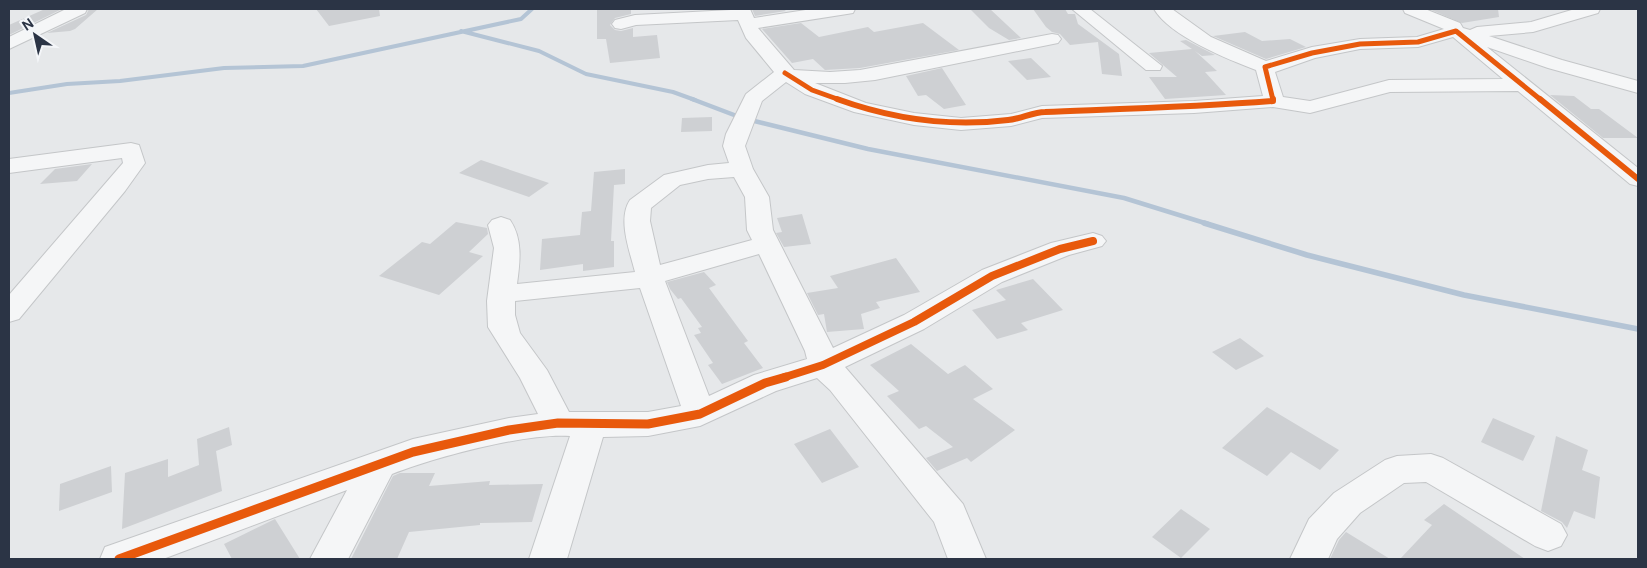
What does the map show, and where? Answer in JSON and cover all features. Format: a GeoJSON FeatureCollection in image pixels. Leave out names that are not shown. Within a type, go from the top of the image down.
{"type":"FeatureCollection","features":[{"type":"Feature","properties":{"kind":"street"},"geometry":{"type":"LineString","coordinates":[[9,44],[79,9]]}},
{"type":"Feature","properties":{"kind":"street"},"geometry":{"type":"LineString","coordinates":[[621,24],[635,20],[745,16],[779,21],[819,12],[847,9]]}},
{"type":"Feature","properties":{"kind":"street"},"geometry":{"type":"LineString","coordinates":[[1080,9],[1153,66]]}},
{"type":"Feature","properties":{"kind":"street"},"geometry":{"type":"LineString","coordinates":[[1162,9],[1187,30],[1235,56],[1265,67],[1312,53],[1360,44],[1418,42],[1461,33],[1534,27],[1592,9]]}},
{"type":"Feature","properties":{"kind":"street"},"geometry":{"type":"LineString","coordinates":[[1411,9],[1454,27],[1521,85],[1638,179]]}},
{"type":"Feature","properties":{"kind":"street"},"geometry":{"type":"LineString","coordinates":[[745,16],[752,34],[785,72],[812,90],[861,108],[914,119],[961,124],[1011,120],[1042,112],[1194,107],[1272,101],[1310,107],[1389,86],[1521,85]]}},
{"type":"Feature","properties":{"kind":"street"},"geometry":{"type":"LineString","coordinates":[[1461,33],[1555,64],[1638,87]]}},
{"type":"Feature","properties":{"kind":"street"},"geometry":{"type":"LineString","coordinates":[[785,72],[818,79],[870,75],[946,62],[1052,39]]}},
{"type":"Feature","properties":{"kind":"street"},"geometry":{"type":"LineString","coordinates":[[1265,67],[1266,76],[1274,92],[1272,101]]}},
{"type":"Feature","properties":{"kind":"street"},"geometry":{"type":"LineString","coordinates":[[785,72],[753,98],[734,146],[742,169],[758,197],[760,230],[820,351],[823,365],[841,382],[950,515],[967,559]]}},
{"type":"Feature","properties":{"kind":"street"},"geometry":{"type":"LineString","coordinates":[[9,166],[131,150],[134,163],[117,186],[9,313]]}},
{"type":"Feature","properties":{"kind":"street"},"geometry":{"type":"LineString","coordinates":[[700,414],[651,278],[637,222],[639,205],[672,180],[708,172],[742,169]]}},
{"type":"Feature","properties":{"kind":"street"},"geometry":{"type":"LineString","coordinates":[[501,225],[506,239],[501,309],[504,327],[511,342],[574,424],[548,559]]}},
{"type":"Feature","properties":{"kind":"street"},"geometry":{"type":"LineString","coordinates":[[119,559],[240,513],[413,452],[457,440],[509,430],[574,424],[648,424],[700,414],[765,383],[823,365],[914,322],[992,276],[1060,249],[1093,241]]}},
{"type":"Feature","properties":{"kind":"street"},"geometry":{"type":"LineString","coordinates":[[502,294],[651,278],[766,244]]}},
{"type":"Feature","properties":{"kind":"street"},"geometry":{"type":"LineString","coordinates":[[329,559],[379,465]]}},
{"type":"Feature","properties":{"kind":"street"},"geometry":{"type":"LineString","coordinates":[[1309,559],[1322,530],[1347,503],[1397,470],[1431,468],[1548,535]]}},
{"type":"Feature","properties":{"kind":"building"},"geometry":{"type":"Polygon","coordinates":[[[45,9],[62,9],[9,35],[9,25],[45,9]]]}},
{"type":"Feature","properties":{"kind":"building"},"geometry":{"type":"Polygon","coordinates":[[[89,9],[98,9],[75,29],[47,33],[86,15],[89,9]]]}},
{"type":"Feature","properties":{"kind":"building"},"geometry":{"type":"Polygon","coordinates":[[[316,9],[379,9],[380,16],[329,26],[316,9]]]}},
{"type":"Feature","properties":{"kind":"building"},"geometry":{"type":"Polygon","coordinates":[[[597,9],[631,9],[631,14],[615,18],[610,25],[615,30],[621,31],[633,28],[633,37],[657,35],[660,58],[610,63],[606,39],[597,39],[597,9]]]}},
{"type":"Feature","properties":{"kind":"building"},"geometry":{"type":"Polygon","coordinates":[[[752,9],[783,9],[786,11],[755,16],[752,9]]]}},
{"type":"Feature","properties":{"kind":"building"},"geometry":{"type":"Polygon","coordinates":[[[970,9],[990,9],[1021,38],[1009,40],[989,28],[970,9]]]}},
{"type":"Feature","properties":{"kind":"building"},"geometry":{"type":"Polygon","coordinates":[[[1033,9],[1065,9],[1068,14],[1075,14],[1078,24],[1119,54],[1122,76],[1102,74],[1098,42],[1070,45],[1060,34],[1052,32],[1046,27],[1033,9]]]}},
{"type":"Feature","properties":{"kind":"building"},"geometry":{"type":"Polygon","coordinates":[[[1429,9],[1498,9],[1499,17],[1462,23],[1429,9]]]}},
{"type":"Feature","properties":{"kind":"building"},"geometry":{"type":"Polygon","coordinates":[[[801,23],[819,37],[868,27],[874,32],[923,23],[959,50],[860,68],[825,70],[813,59],[792,63],[762,29],[801,23]]]}},
{"type":"Feature","properties":{"kind":"building"},"geometry":{"type":"Polygon","coordinates":[[[1245,32],[1262,41],[1290,39],[1306,47],[1266,59],[1213,36],[1245,32]]]}},
{"type":"Feature","properties":{"kind":"building"},"geometry":{"type":"Polygon","coordinates":[[[1186,40],[1215,55],[1202,56],[1195,51],[1217,71],[1205,72],[1226,95],[1165,99],[1149,77],[1177,77],[1149,53],[1192,49],[1180,41],[1186,40]]]}},
{"type":"Feature","properties":{"kind":"building"},"geometry":{"type":"Polygon","coordinates":[[[1031,58],[1051,77],[1027,80],[1008,61],[1031,58]]]}},
{"type":"Feature","properties":{"kind":"building"},"geometry":{"type":"Polygon","coordinates":[[[942,68],[966,105],[944,109],[926,95],[918,96],[906,76],[942,68]]]}},
{"type":"Feature","properties":{"kind":"building"},"geometry":{"type":"Polygon","coordinates":[[[1550,95],[1574,96],[1591,109],[1599,109],[1638,138],[1603,138],[1550,95]]]}},
{"type":"Feature","properties":{"kind":"building"},"geometry":{"type":"Polygon","coordinates":[[[712,117],[712,131],[681,132],[682,118],[712,117]]]}},
{"type":"Feature","properties":{"kind":"building"},"geometry":{"type":"Polygon","coordinates":[[[481,160],[549,183],[529,197],[459,173],[481,160]]]}},
{"type":"Feature","properties":{"kind":"building"},"geometry":{"type":"Polygon","coordinates":[[[92,164],[77,181],[40,184],[55,169],[92,164]]]}},
{"type":"Feature","properties":{"kind":"building"},"geometry":{"type":"Polygon","coordinates":[[[625,169],[625,184],[614,185],[611,241],[614,241],[614,267],[583,271],[583,264],[540,270],[542,239],[580,235],[582,212],[591,211],[594,172],[625,169]]]}},
{"type":"Feature","properties":{"kind":"building"},"geometry":{"type":"Polygon","coordinates":[[[802,214],[811,244],[784,247],[776,233],[782,232],[777,218],[802,214]]]}},
{"type":"Feature","properties":{"kind":"building"},"geometry":{"type":"Polygon","coordinates":[[[456,222],[487,228],[488,234],[469,252],[483,256],[439,295],[379,276],[422,242],[430,244],[456,222]]]}},
{"type":"Feature","properties":{"kind":"building"},"geometry":{"type":"Polygon","coordinates":[[[896,258],[920,292],[876,302],[880,308],[861,314],[864,329],[827,332],[824,314],[818,315],[807,293],[838,288],[830,276],[896,258]]]}},
{"type":"Feature","properties":{"kind":"building"},"geometry":{"type":"Polygon","coordinates":[[[704,272],[716,285],[709,288],[748,341],[744,343],[763,368],[722,384],[708,365],[713,363],[694,335],[701,333],[698,328],[702,327],[681,298],[678,299],[670,289],[667,282],[704,272]]]}},
{"type":"Feature","properties":{"kind":"building"},"geometry":{"type":"Polygon","coordinates":[[[1033,279],[1063,310],[1021,323],[1028,330],[997,339],[972,310],[1006,300],[996,290],[1033,279]]]}},
{"type":"Feature","properties":{"kind":"building"},"geometry":{"type":"Polygon","coordinates":[[[1240,338],[1264,356],[1236,370],[1212,352],[1240,338]]]}},
{"type":"Feature","properties":{"kind":"building"},"geometry":{"type":"Polygon","coordinates":[[[911,344],[948,374],[965,365],[993,389],[973,399],[1015,430],[971,462],[967,458],[937,471],[926,458],[953,447],[926,426],[919,429],[887,396],[899,391],[870,365],[911,344]]]}},
{"type":"Feature","properties":{"kind":"building"},"geometry":{"type":"Polygon","coordinates":[[[1267,407],[1339,450],[1320,470],[1291,452],[1267,476],[1222,448],[1267,407]]]}},
{"type":"Feature","properties":{"kind":"building"},"geometry":{"type":"Polygon","coordinates":[[[1493,418],[1535,436],[1523,461],[1481,442],[1493,418]]]}},
{"type":"Feature","properties":{"kind":"building"},"geometry":{"type":"Polygon","coordinates":[[[229,427],[232,445],[216,451],[222,491],[122,529],[125,473],[168,459],[168,477],[199,465],[197,439],[229,427]]]}},
{"type":"Feature","properties":{"kind":"building"},"geometry":{"type":"Polygon","coordinates":[[[830,429],[859,467],[822,483],[794,444],[830,429]]]}},
{"type":"Feature","properties":{"kind":"building"},"geometry":{"type":"Polygon","coordinates":[[[1556,436],[1588,450],[1582,470],[1600,477],[1595,519],[1574,511],[1567,528],[1562,522],[1541,511],[1556,436]]]}},
{"type":"Feature","properties":{"kind":"building"},"geometry":{"type":"Polygon","coordinates":[[[111,466],[112,492],[59,511],[60,484],[111,466]]]}},
{"type":"Feature","properties":{"kind":"building"},"geometry":{"type":"Polygon","coordinates":[[[400,473],[435,473],[429,486],[490,481],[489,485],[543,484],[532,522],[480,523],[480,525],[409,532],[397,559],[351,559],[393,476],[400,473]]]}},
{"type":"Feature","properties":{"kind":"building"},"geometry":{"type":"Polygon","coordinates":[[[1444,504],[1525,559],[1400,559],[1432,525],[1424,520],[1444,504]]]}},
{"type":"Feature","properties":{"kind":"building"},"geometry":{"type":"Polygon","coordinates":[[[1181,509],[1210,529],[1181,558],[1152,537],[1181,509]]]}},
{"type":"Feature","properties":{"kind":"building"},"geometry":{"type":"Polygon","coordinates":[[[275,519],[300,559],[232,559],[224,544],[275,519]]]}},
{"type":"Feature","properties":{"kind":"building"},"geometry":{"type":"Polygon","coordinates":[[[1346,532],[1390,559],[1330,559],[1339,540],[1346,532]]]}},
{"type":"Feature","properties":{"kind":"waterway"},"geometry":{"type":"LineString","coordinates":[[463,32],[521,19],[532,9]]}},
{"type":"Feature","properties":{"kind":"waterway"},"geometry":{"type":"LineString","coordinates":[[9,93],[67,84],[120,81],[224,68],[303,66],[463,32]]}},
{"type":"Feature","properties":{"kind":"waterway"},"geometry":{"type":"LineString","coordinates":[[463,32],[539,51],[586,74],[673,92],[695,100]]}},
{"type":"Feature","properties":{"kind":"waterway"},"geometry":{"type":"LineString","coordinates":[[692,99],[742,118],[868,149],[1124,198],[1208,224]]}},
{"type":"Feature","properties":{"kind":"waterway"},"geometry":{"type":"LineString","coordinates":[[1204,223],[1307,255],[1464,295],[1638,329]]}},
{"type":"Feature","properties":{"kind":"cycle path"},"geometry":{"type":"LineString","coordinates":[[785,73],[812,90],[861,108],[914,119],[961,124],[1011,120],[1042,112],[1194,107],[1273,101],[1265,67],[1312,53],[1360,44],[1418,42],[1456,31],[1638,179]]}},
{"type":"Feature","properties":{"kind":"cycle path"},"geometry":{"type":"LineString","coordinates":[[119,559],[413,452],[509,430],[558,423],[590,425],[648,424],[700,414],[765,383],[823,365],[914,322],[992,276],[1060,249],[1093,241]]}}]}
